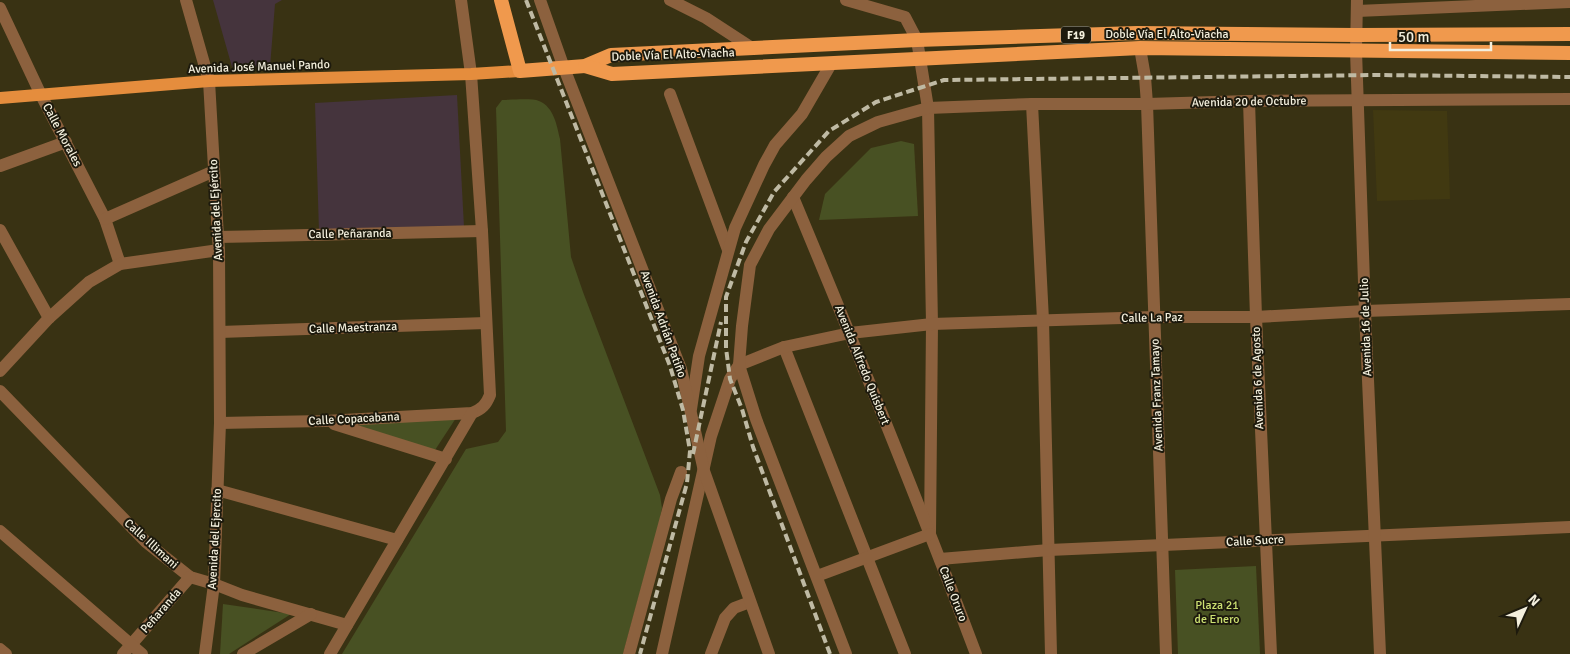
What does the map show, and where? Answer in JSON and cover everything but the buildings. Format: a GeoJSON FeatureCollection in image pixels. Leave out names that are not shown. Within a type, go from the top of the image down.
{"type":"FeatureCollection","features":[{"type":"Feature","properties":{"kind":"highway"},"geometry":{"type":"LineString","coordinates":[[501,0],[520,71]]}},
{"type":"Feature","properties":{"kind":"highway","name":"Doble Vía El Alto-Viacha"},"geometry":{"type":"LineString","coordinates":[[585,66],[612,55],[917,40],[1137,33],[1570,34]]}},
{"type":"Feature","properties":{"kind":"highway","name":"Doble Vía El Alto-Viacha"},"geometry":{"type":"LineString","coordinates":[[585,66],[612,74],[1140,48],[1570,53]]}},
{"type":"Feature","properties":{"kind":"highway","name":"F19"},"geometry":{"type":"LineString","coordinates":[[520,71],[585,66]]}},
{"type":"Feature","properties":{"kind":"main road","name":"Avenida José Manuel Pando"},"geometry":{"type":"LineString","coordinates":[[0,98],[209,81],[520,71]]}},
{"type":"Feature","properties":{"kind":"street","name":"Avenida del Ejército"},"geometry":{"type":"LineString","coordinates":[[186,0],[209,81],[218,243],[220,423]]}},
{"type":"Feature","properties":{"kind":"street"},"geometry":{"type":"LineString","coordinates":[[461,0],[471,74],[482,231],[486,323]]}},
{"type":"Feature","properties":{"kind":"street","name":"Avenida Adrián Patiño"},"geometry":{"type":"LineString","coordinates":[[540,0],[564,68],[681,369],[704,472],[769,654]]}},
{"type":"Feature","properties":{"kind":"street"},"geometry":{"type":"LineString","coordinates":[[670,0],[706,18],[752,48]]}},
{"type":"Feature","properties":{"kind":"street"},"geometry":{"type":"LineString","coordinates":[[817,576],[930,534],[932,324],[928,108],[917,40],[905,17],[846,0]]}},
{"type":"Feature","properties":{"kind":"street"},"geometry":{"type":"LineString","coordinates":[[1357,5],[1570,2]]}},
{"type":"Feature","properties":{"kind":"street","name":"Avenida 16 de Julio"},"geometry":{"type":"LineString","coordinates":[[1357,5],[1356,51],[1365,311],[1380,654]]}},
{"type":"Feature","properties":{"kind":"street","name":"Calle Morales"},"geometry":{"type":"LineString","coordinates":[[0,8],[41,95],[105,219],[120,264]]}},
{"type":"Feature","properties":{"kind":"street","name":"Avenida Franz Tamayo"},"geometry":{"type":"LineString","coordinates":[[1140,48],[1147,104],[1166,654]]}},
{"type":"Feature","properties":{"kind":"street"},"geometry":{"type":"LineString","coordinates":[[690,411],[699,356],[735,228],[775,145],[802,114],[831,64]]}},
{"type":"Feature","properties":{"kind":"street"},"geometry":{"type":"LineString","coordinates":[[670,94],[728,250]]}},
{"type":"Feature","properties":{"kind":"street","name":"Avenida 20 de Octubre"},"geometry":{"type":"LineString","coordinates":[[739,365],[750,266],[768,229],[826,157],[849,136],[878,122],[928,108],[1032,104],[1570,100]]}},
{"type":"Feature","properties":{"kind":"street","name":"Avenida 6 de Agosto"},"geometry":{"type":"LineString","coordinates":[[1249,101],[1256,318],[1271,654]]}},
{"type":"Feature","properties":{"kind":"street"},"geometry":{"type":"LineString","coordinates":[[1032,104],[1043,320],[1051,654]]}},
{"type":"Feature","properties":{"kind":"street"},"geometry":{"type":"LineString","coordinates":[[0,166],[66,142]]}},
{"type":"Feature","properties":{"kind":"street"},"geometry":{"type":"LineString","coordinates":[[105,219],[214,170]]}},
{"type":"Feature","properties":{"kind":"street","name":"Avenida Alfredo Quisbert"},"geometry":{"type":"LineString","coordinates":[[793,197],[850,332],[930,534]]}},
{"type":"Feature","properties":{"kind":"street"},"geometry":{"type":"LineString","coordinates":[[0,230],[49,318]]}},
{"type":"Feature","properties":{"kind":"street","name":"Calle Peñaranda"},"geometry":{"type":"LineString","coordinates":[[0,371],[49,318],[89,282],[120,264],[218,243],[482,231]]}},
{"type":"Feature","properties":{"kind":"street","name":"Calle La Paz"},"geometry":{"type":"LineString","coordinates":[[739,365],[784,347],[850,332],[932,324],[1154,317],[1256,318],[1365,311],[1570,304]]}},
{"type":"Feature","properties":{"kind":"street","name":"Calle Maestranza"},"geometry":{"type":"LineString","coordinates":[[220,332],[486,323]]}},
{"type":"Feature","properties":{"kind":"street","name":"Calle Copacabana"},"geometry":{"type":"LineString","coordinates":[[220,423],[325,421],[472,413],[486,405],[490,395],[486,323]]}},
{"type":"Feature","properties":{"kind":"street"},"geometry":{"type":"LineString","coordinates":[[784,347],[905,654]]}},
{"type":"Feature","properties":{"kind":"street"},"geometry":{"type":"LineString","coordinates":[[662,654],[711,436],[730,379],[739,365]]}},
{"type":"Feature","properties":{"kind":"street"},"geometry":{"type":"LineString","coordinates":[[739,365],[756,419],[846,654]]}},
{"type":"Feature","properties":{"kind":"street","name":"Calle Illimani"},"geometry":{"type":"LineString","coordinates":[[0,391],[146,542],[190,577],[346,625]]}},
{"type":"Feature","properties":{"kind":"street"},"geometry":{"type":"LineString","coordinates":[[330,654],[472,413]]}},
{"type":"Feature","properties":{"kind":"street"},"geometry":{"type":"LineString","coordinates":[[325,421],[446,458]]}},
{"type":"Feature","properties":{"kind":"street","name":"Avenida del Ejercito"},"geometry":{"type":"LineString","coordinates":[[204,654],[214,584],[220,423]]}},
{"type":"Feature","properties":{"kind":"street"},"geometry":{"type":"LineString","coordinates":[[629,654],[671,499],[681,472]]}},
{"type":"Feature","properties":{"kind":"street"},"geometry":{"type":"LineString","coordinates":[[217,490],[397,540]]}},
{"type":"Feature","properties":{"kind":"street","name":"Calle Sucre"},"geometry":{"type":"LineString","coordinates":[[940,559],[1049,550],[1570,527]]}},
{"type":"Feature","properties":{"kind":"street"},"geometry":{"type":"LineString","coordinates":[[0,531],[127,649],[142,654]]}},
{"type":"Feature","properties":{"kind":"street","name":"Calle Oruro"},"geometry":{"type":"LineString","coordinates":[[930,534],[976,654]]}},
{"type":"Feature","properties":{"kind":"street","name":"Peñaranda"},"geometry":{"type":"LineString","coordinates":[[127,649],[190,577]]}},
{"type":"Feature","properties":{"kind":"street"},"geometry":{"type":"LineString","coordinates":[[710,654],[725,618],[734,608],[750,602]]}},
{"type":"Feature","properties":{"kind":"street"},"geometry":{"type":"LineString","coordinates":[[243,654],[310,614]]}},
{"type":"Feature","properties":{"kind":"street"},"geometry":{"type":"LineString","coordinates":[[0,649],[6,654]]}},
{"type":"Feature","properties":{"kind":"shaded area"},"geometry":{"type":"Polygon","coordinates":[[[213,0],[282,0],[275,4],[270,67],[232,67],[213,0]]]}},
{"type":"Feature","properties":{"kind":"shaded area"},"geometry":{"type":"Polygon","coordinates":[[[457,95],[464,227],[319,232],[315,103],[457,95]]]}},
{"type":"Feature","properties":{"kind":"shaded area"},"geometry":{"type":"Polygon","coordinates":[[[1373,110],[1447,111],[1450,199],[1377,201],[1373,110]]]}},
{"type":"Feature","properties":{"kind":"green space"},"geometry":{"type":"Polygon","coordinates":[[[502,100],[536,100],[544,104],[554,117],[560,139],[571,257],[660,495],[662,508],[659,523],[623,654],[342,654],[466,449],[498,442],[506,431],[496,108],[502,100]]]}},
{"type":"Feature","properties":{"kind":"green space"},"geometry":{"type":"Polygon","coordinates":[[[901,141],[914,144],[918,216],[819,220],[825,194],[871,148],[901,141]]]}},
{"type":"Feature","properties":{"kind":"green space"},"geometry":{"type":"Polygon","coordinates":[[[456,418],[435,450],[346,425],[456,418]]]}},
{"type":"Feature","properties":{"kind":"green space","name":"Plaza 21 de Enero"},"geometry":{"type":"Polygon","coordinates":[[[1256,566],[1260,654],[1178,654],[1175,570],[1256,566]]]}},
{"type":"Feature","properties":{"kind":"green space"},"geometry":{"type":"Polygon","coordinates":[[[223,604],[291,614],[229,654],[220,654],[223,604]]]}},
{"type":"Feature","properties":{"kind":"railway"},"geometry":{"type":"LineString","coordinates":[[526,0],[670,366],[683,410],[690,451],[687,483],[640,654]]}},
{"type":"Feature","properties":{"kind":"railway"},"geometry":{"type":"LineString","coordinates":[[830,654],[753,447],[742,409],[730,379],[726,348],[726,297],[746,242],[774,192],[829,131],[876,102],[944,80],[1379,75],[1570,77]]}},
{"type":"Feature","properties":{"kind":"railway"},"geometry":{"type":"LineString","coordinates":[[693,454],[721,322]]}}]}
